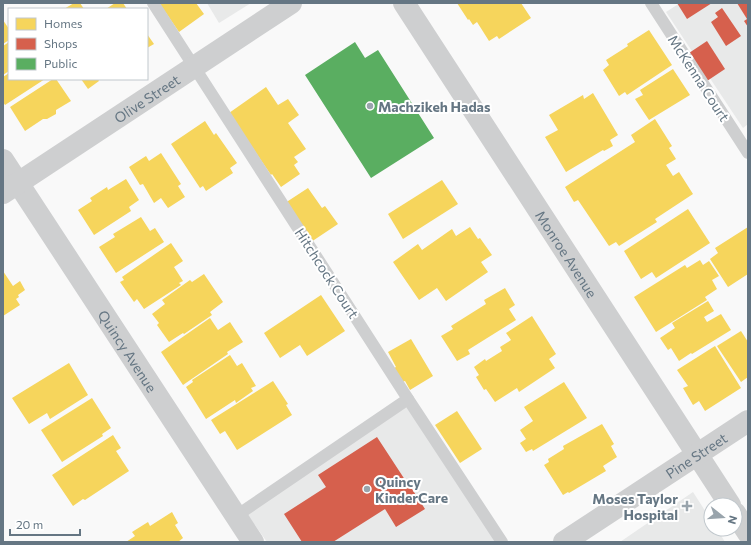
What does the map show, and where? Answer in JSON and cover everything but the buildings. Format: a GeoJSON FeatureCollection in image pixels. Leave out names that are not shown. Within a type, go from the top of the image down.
{"type":"FeatureCollection","features":[{"type":"Feature","properties":{"kind":"street","name":"Olive Street"},"geometry":{"type":"LineString","coordinates":[[11,188],[291,3]]}},
{"type":"Feature","properties":{"kind":"street","name":"Monroe Avenue"},"geometry":{"type":"LineString","coordinates":[[404,3],[725,497]]}},
{"type":"Feature","properties":{"kind":"street","name":"Quincy Avenue"},"geometry":{"type":"LineString","coordinates":[[3,160],[11,188],[253,542]]}},
{"type":"Feature","properties":{"kind":"street","name":"Pine Street"},"geometry":{"type":"LineString","coordinates":[[564,542],[748,421]]}},
{"type":"Feature","properties":{"kind":"lane","name":"Hitchcock Court"},"geometry":{"type":"LineString","coordinates":[[153,3],[502,542]]}},
{"type":"Feature","properties":{"kind":"lane","name":"McKenna Court"},"geometry":{"type":"LineString","coordinates":[[651,3],[748,153]]}},
{"type":"Feature","properties":{"kind":"lane"},"geometry":{"type":"LineString","coordinates":[[236,516],[408,399]]}},
{"type":"Feature","properties":{"kind":"shaded area"},"geometry":{"type":"Polygon","coordinates":[[[207,3],[251,3],[219,23],[207,3]]]}},
{"type":"Feature","properties":{"kind":"shaded area"},"geometry":{"type":"Polygon","coordinates":[[[680,3],[748,3],[748,124],[743,128],[666,12],[680,3]]]}},
{"type":"Feature","properties":{"kind":"shaded area"},"geometry":{"type":"Polygon","coordinates":[[[406,405],[496,542],[267,542],[247,514],[406,405]]]}},
{"type":"Feature","properties":{"kind":"shaded area","name":"Moses Taylor Hospital"},"geometry":{"type":"Polygon","coordinates":[[[693,492],[703,508],[703,537],[722,537],[725,542],[620,542],[693,492]]]}},
{"type":"Feature","properties":{"kind":"place","name":"Machzikeh Hadas"},"geometry":{"type":"Point","coordinates":[370,106]}},
{"type":"Feature","properties":{"kind":"place","name":"Quincy KinderCare"},"geometry":{"type":"Point","coordinates":[367,489]}},
{"type":"Feature","properties":{"kind":"place","name":"Moses Taylor Hospital"},"geometry":{"type":"Point","coordinates":[687,506]}}]}
